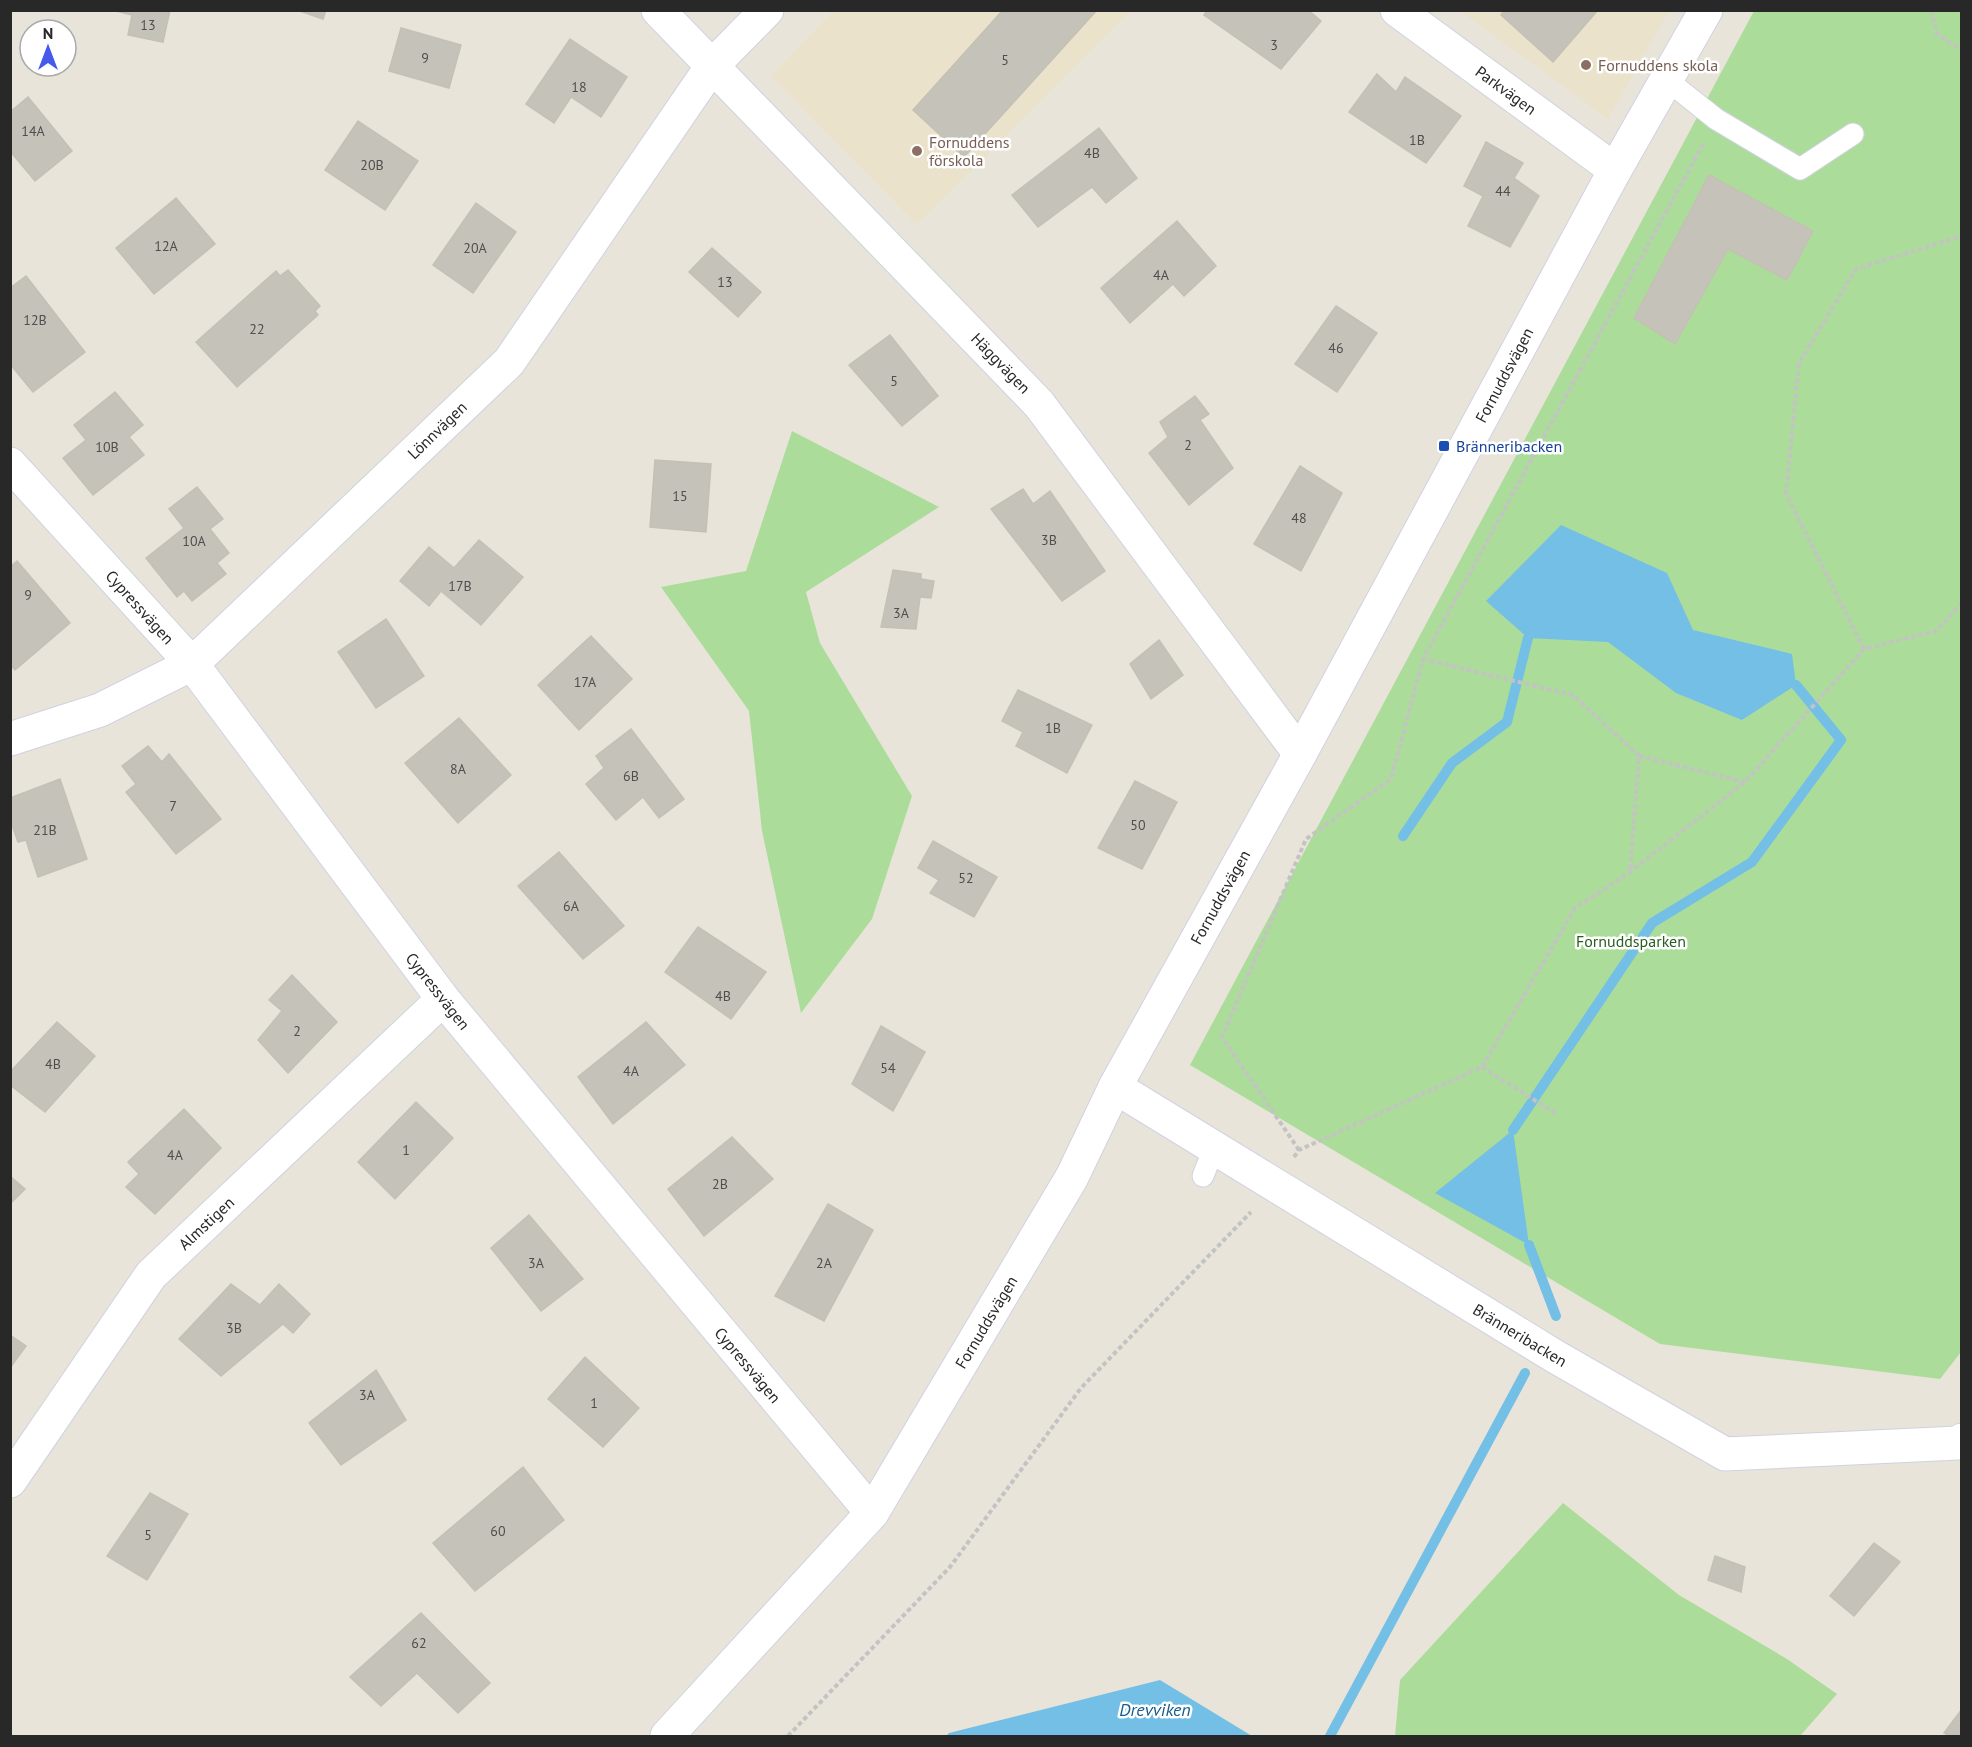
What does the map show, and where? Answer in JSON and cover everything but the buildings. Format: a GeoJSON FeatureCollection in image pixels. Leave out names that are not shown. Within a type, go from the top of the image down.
{"type":"FeatureCollection","features":[{"type":"Feature","properties":{"kind":"street","name":"Häggvägen"},"geometry":{"type":"LineString","coordinates":[[658,10],[1039,404],[1300,754]]}},
{"type":"Feature","properties":{"kind":"street","name":"Lönnvägen"},"geometry":{"type":"LineString","coordinates":[[10,739],[100,710],[192,664],[509,362],[712,66],[767,10]]}},
{"type":"Feature","properties":{"kind":"street","name":"Parkvägen"},"geometry":{"type":"LineString","coordinates":[[1397,10],[1615,170]]}},
{"type":"Feature","properties":{"kind":"street","name":"Fornuddsvägen"},"geometry":{"type":"LineString","coordinates":[[667,1737],[872,1513],[1072,1178],[1115,1087],[1300,754],[1615,170],[1706,10]]}},
{"type":"Feature","properties":{"kind":"street","name":"Cypressvägen"},"geometry":{"type":"LineString","coordinates":[[10,464],[192,664],[443,999],[872,1513]]}},
{"type":"Feature","properties":{"kind":"street","name":"Almstigen"},"geometry":{"type":"LineString","coordinates":[[10,1481],[151,1275],[443,999]]}},
{"type":"Feature","properties":{"kind":"street","name":"Bränneribacken"},"geometry":{"type":"LineString","coordinates":[[1115,1087],[1209,1162],[1725,1454],[1958,1443],[1962,1440]]}},
{"type":"Feature","properties":{"kind":"lane"},"geometry":{"type":"LineString","coordinates":[[1667,80],[1716,119],[1800,169],[1853,134]]}},
{"type":"Feature","properties":{"kind":"path"},"geometry":{"type":"LineString","coordinates":[[1931,10],[1937,34],[1962,51]]}},
{"type":"Feature","properties":{"kind":"path"},"geometry":{"type":"LineString","coordinates":[[1299,1150],[1222,1037],[1306,839],[1391,779],[1423,659],[1716,119]]}},
{"type":"Feature","properties":{"kind":"path"},"geometry":{"type":"LineString","coordinates":[[1864,649],[1786,494],[1799,363],[1856,269],[1962,236]]}},
{"type":"Feature","properties":{"kind":"path"},"geometry":{"type":"LineString","coordinates":[[1797,723],[1864,649],[1936,631],[1962,603]]}},
{"type":"Feature","properties":{"kind":"path"},"geometry":{"type":"LineString","coordinates":[[1423,659],[1573,695],[1639,756],[1745,782]]}},
{"type":"Feature","properties":{"kind":"path"},"geometry":{"type":"LineString","coordinates":[[1630,872],[1639,756]]}},
{"type":"Feature","properties":{"kind":"path"},"geometry":{"type":"LineString","coordinates":[[1482,1067],[1558,1114]]}},
{"type":"Feature","properties":{"kind":"shaded area","name":"Fornuddens förskola"},"geometry":{"type":"Polygon","coordinates":[[[833,11],[1131,11],[917,225],[771,76],[833,11]]]}},
{"type":"Feature","properties":{"kind":"shaded area","name":"Fornuddens skola"},"geometry":{"type":"Polygon","coordinates":[[[1460,11],[1669,11],[1608,119],[1460,11]]]}},
{"type":"Feature","properties":{"kind":"green space","name":"Fornuddsparken"},"geometry":{"type":"Polygon","coordinates":[[[1754,11],[1961,11],[1961,1352],[1940,1379],[1660,1344],[1190,1065],[1754,11]]]}},
{"type":"Feature","properties":{"kind":"green space"},"geometry":{"type":"Polygon","coordinates":[[[792,431],[939,507],[806,592],[820,643],[912,796],[872,919],[801,1013],[762,831],[749,711],[661,587],[746,571],[792,431]]]}},
{"type":"Feature","properties":{"kind":"green space"},"geometry":{"type":"Polygon","coordinates":[[[1563,1503],[1679,1595],[1787,1659],[1837,1694],[1800,1736],[1395,1736],[1400,1680],[1563,1503]]]}},
{"type":"Feature","properties":{"kind":"water"},"geometry":{"type":"Polygon","coordinates":[[[1561,525],[1667,573],[1693,630],[1792,654],[1796,685],[1742,720],[1676,693],[1608,642],[1528,638],[1486,601],[1561,525]]]}},
{"type":"Feature","properties":{"kind":"water"},"geometry":{"type":"Polygon","coordinates":[[[1513,1130],[1529,1245],[1435,1193],[1513,1130]]]}},
{"type":"Feature","properties":{"kind":"water","name":"Drevviken"},"geometry":{"type":"Polygon","coordinates":[[[1160,1680],[1252,1736],[946,1736],[949,1733],[1160,1680]]]}},
{"type":"Feature","properties":{"kind":"waterway"},"geometry":{"type":"LineString","coordinates":[[1403,836],[1452,763],[1507,722],[1528,638]]}},
{"type":"Feature","properties":{"kind":"waterway"},"geometry":{"type":"LineString","coordinates":[[1513,1130],[1652,923],[1752,862],[1841,740],[1796,685]]}},
{"type":"Feature","properties":{"kind":"waterway"},"geometry":{"type":"LineString","coordinates":[[1529,1245],[1556,1316]]}},
{"type":"Feature","properties":{"kind":"waterway"},"geometry":{"type":"LineString","coordinates":[[1330,1736],[1525,1373]]}},
{"type":"Feature","properties":{"kind":"place","name":"Fornuddens skola"},"geometry":{"type":"Point","coordinates":[1586,65]}},
{"type":"Feature","properties":{"kind":"place","name":"Fornuddens förskola"},"geometry":{"type":"Point","coordinates":[917,151]}},
{"type":"Feature","properties":{"kind":"place","name":"Bränneribacken"},"geometry":{"type":"Point","coordinates":[1444,446]}}]}
